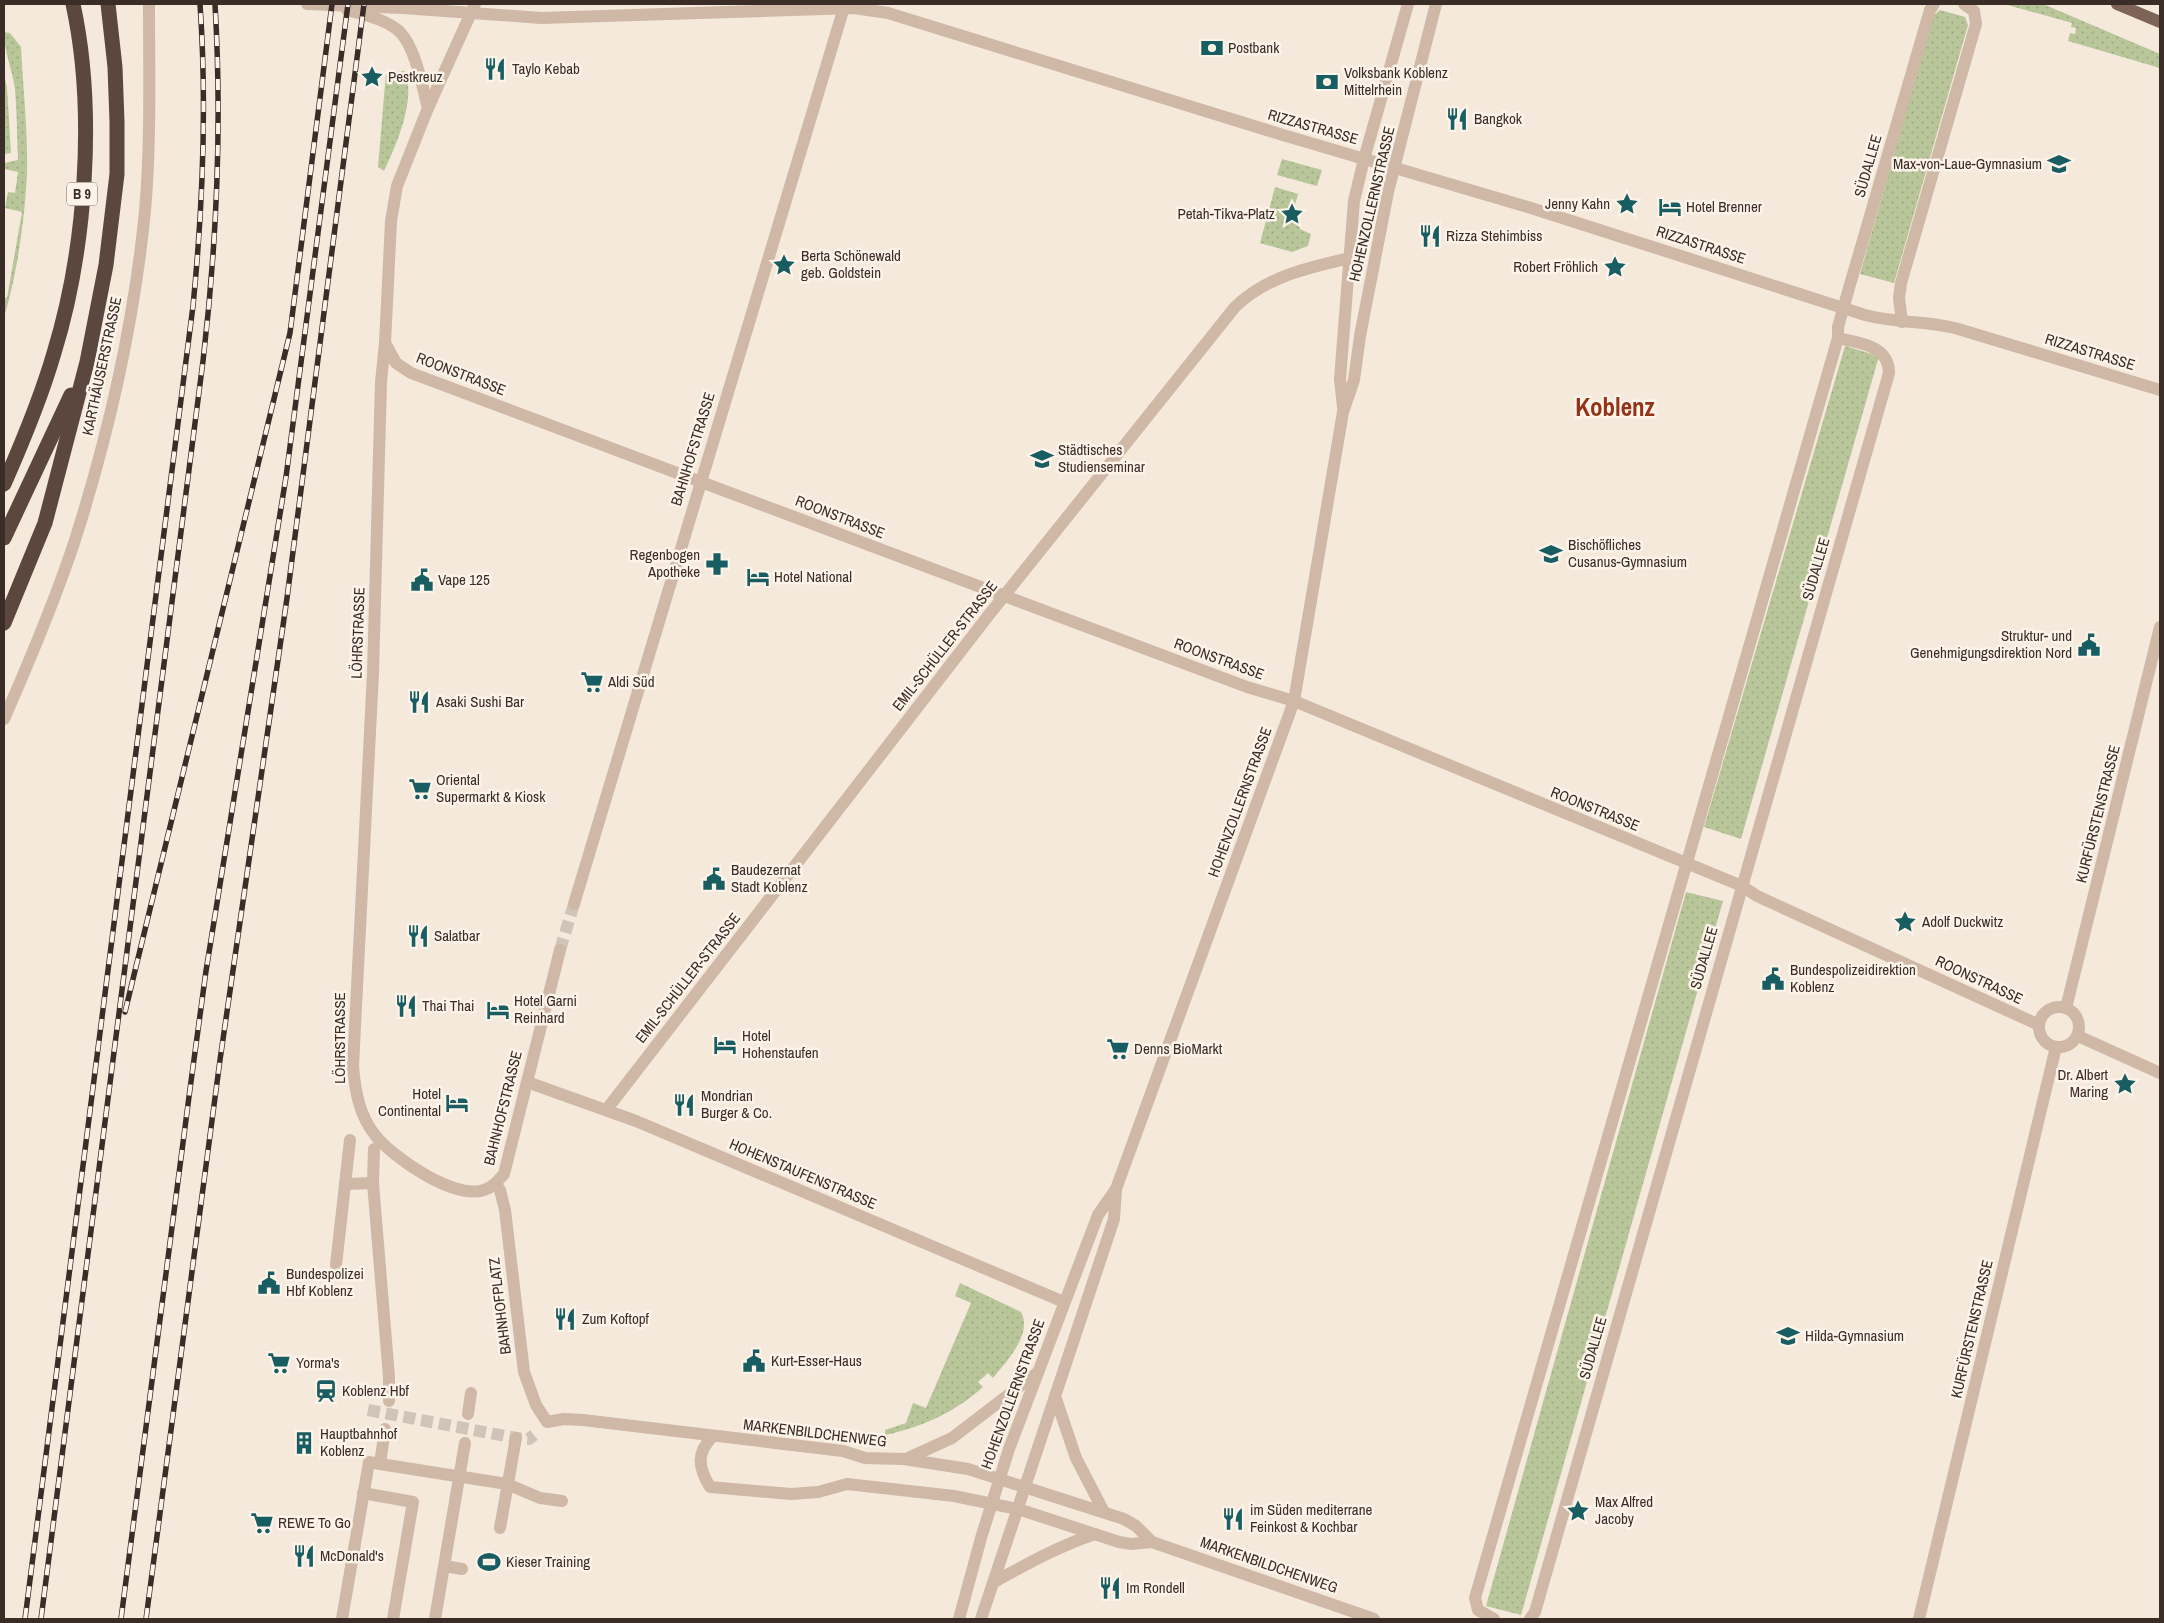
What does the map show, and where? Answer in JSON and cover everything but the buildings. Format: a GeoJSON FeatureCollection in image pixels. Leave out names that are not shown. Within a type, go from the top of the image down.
{"type":"FeatureCollection","features":[{"type":"Feature","properties":{"kind":"highway","name":"B 9"},"geometry":{"type":"LineString","coordinates":[[4,484],[30,425],[55,352],[74,268],[80,223],[85,138],[82,58],[74,4]]}},
{"type":"Feature","properties":{"kind":"highway","name":"B 9"},"geometry":{"type":"LineString","coordinates":[[4,623],[45,523],[87,362],[106,265],[117,174],[115,67],[108,4]]}},
{"type":"Feature","properties":{"kind":"highway","name":"B 9"},"geometry":{"type":"LineString","coordinates":[[4,538],[87,362]]}},
{"type":"Feature","properties":{"kind":"main road"},"geometry":{"type":"LineString","coordinates":[[2118,4],[2160,22]]}},
{"type":"Feature","properties":{"kind":"street","name":"KARTHÄUSERSTRASSE"},"geometry":{"type":"LineString","coordinates":[[4,718],[31,657],[74,541],[108,421],[123,355],[140,250],[146,193],[149,4]]}},
{"type":"Feature","properties":{"kind":"street"},"geometry":{"type":"LineString","coordinates":[[306,4],[326,4],[373,17],[400,32],[414,60],[428,108]]}},
{"type":"Feature","properties":{"kind":"street","name":"RIZZASTRASSE"},"geometry":{"type":"LineString","coordinates":[[326,4],[473,8],[514,17],[572,18],[844,6],[888,13],[1540,211],[1881,319],[1929,323],[1955,328],[2160,390]]}},
{"type":"Feature","properties":{"kind":"street","name":"HOHENZOLLERNSTRASSE"},"geometry":{"type":"LineString","coordinates":[[1343,412],[1340,378],[1354,201],[1408,4]]}},
{"type":"Feature","properties":{"kind":"street","name":"HOHENZOLLERNSTRASSE"},"geometry":{"type":"LineString","coordinates":[[959,1619],[991,1502],[1037,1373],[1098,1215],[1116,1189],[1294,701],[1343,412],[1354,380],[1388,192],[1436,4]]}},
{"type":"Feature","properties":{"kind":"street","name":"SÜDALLEE"},"geometry":{"type":"LineString","coordinates":[[1494,1619],[1478,1610],[1476,1598],[1838,338],[1838,328],[1927,20],[1934,4]]}},
{"type":"Feature","properties":{"kind":"street"},"geometry":{"type":"LineString","coordinates":[[1902,322],[1899,298],[1901,283],[1976,24],[1974,11],[1964,4]]}},
{"type":"Feature","properties":{"kind":"street","name":"BAHNHOFSTRASSE"},"geometry":{"type":"LineString","coordinates":[[574,904],[844,6]]}},
{"type":"Feature","properties":{"kind":"street","name":"LÖHRSTRASSE"},"geometry":{"type":"LineString","coordinates":[[473,8],[403,166],[394,198],[391,221],[385,343],[380,396],[374,673],[353,1066],[358,1100],[364,1118],[374,1134],[391,1152],[417,1171],[445,1184],[468,1191],[482,1191],[496,1184]]}},
{"type":"Feature","properties":{"kind":"street","name":"EMIL-SCHÜLLER-STRASSE"},"geometry":{"type":"LineString","coordinates":[[607,1109],[1004,596],[1235,307],[1251,292],[1269,282],[1350,258]]}},
{"type":"Feature","properties":{"kind":"street","name":"SÜDALLEE"},"geometry":{"type":"LineString","coordinates":[[1530,1619],[1534,1612],[1889,373],[1887,360],[1879,350],[1838,338]]}},
{"type":"Feature","properties":{"kind":"street","name":"ROONSTRASSE"},"geometry":{"type":"LineString","coordinates":[[385,343],[396,363],[411,373],[1238,684],[1294,701],[1742,886],[1765,900],[2039,1025]]}},
{"type":"Feature","properties":{"kind":"street","name":"KURFÜRSTENSTRASSE"},"geometry":{"type":"LineString","coordinates":[[2066,1008],[2160,627]]}},
{"type":"Feature","properties":{"kind":"street","name":"BAHNHOFSTRASSE"},"geometry":{"type":"LineString","coordinates":[[496,1184],[504,1174],[507,1166],[526,1082],[560,950]]}},
{"type":"Feature","properties":{"kind":"street"},"geometry":{"type":"LineString","coordinates":[[2066,1008],[2075,1014],[2080,1030],[2078,1036],[2071,1044],[2056,1047],[2048,1044],[2042,1038],[2039,1025],[2040,1019],[2048,1010],[2066,1008]]}},
{"type":"Feature","properties":{"kind":"street"},"geometry":{"type":"LineString","coordinates":[[2078,1036],[2160,1074]]}},
{"type":"Feature","properties":{"kind":"street","name":"KURFÜRSTENSTRASSE"},"geometry":{"type":"LineString","coordinates":[[1920,1619],[2056,1047]]}},
{"type":"Feature","properties":{"kind":"street","name":"HOHENSTAUFENSTRASSE"},"geometry":{"type":"LineString","coordinates":[[526,1082],[607,1109],[1064,1302]]}},
{"type":"Feature","properties":{"kind":"street"},"geometry":{"type":"LineString","coordinates":[[336,1265],[350,1140]]}},
{"type":"Feature","properties":{"kind":"street"},"geometry":{"type":"LineString","coordinates":[[374,1149],[373,1183],[389,1377],[389,1401]]}},
{"type":"Feature","properties":{"kind":"street"},"geometry":{"type":"LineString","coordinates":[[345,1184],[373,1183]]}},
{"type":"Feature","properties":{"kind":"street","name":"BAHNHOFPLATZ"},"geometry":{"type":"LineString","coordinates":[[496,1184],[500,1190],[505,1210],[524,1372],[536,1405],[547,1422]]}},
{"type":"Feature","properties":{"kind":"street","name":"HOHENZOLLERNSTRASSE"},"geometry":{"type":"LineString","coordinates":[[981,1619],[1114,1219],[1116,1189]]}},
{"type":"Feature","properties":{"kind":"street"},"geometry":{"type":"LineString","coordinates":[[904,1459],[952,1438],[1037,1373]]}},
{"type":"Feature","properties":{"kind":"street"},"geometry":{"type":"LineString","coordinates":[[468,1414],[471,1393]]}},
{"type":"Feature","properties":{"kind":"street"},"geometry":{"type":"LineString","coordinates":[[1055,1396],[1076,1458],[1104,1512]]}},
{"type":"Feature","properties":{"kind":"street","name":"MARKENBILDCHENWEG"},"geometry":{"type":"LineString","coordinates":[[547,1422],[564,1419],[583,1420],[843,1450],[865,1458],[904,1459],[968,1469],[1104,1512],[1130,1522],[1152,1542],[1374,1619]]}},
{"type":"Feature","properties":{"kind":"street"},"geometry":{"type":"LineString","coordinates":[[380,1464],[384,1429]]}},
{"type":"Feature","properties":{"kind":"street","name":"MARKENBILDCHENWEG"},"geometry":{"type":"LineString","coordinates":[[713,1436],[704,1445],[700,1454],[701,1467],[710,1487],[791,1494],[818,1492],[847,1484],[991,1502],[1131,1544],[1152,1542]]}},
{"type":"Feature","properties":{"kind":"street"},"geometry":{"type":"LineString","coordinates":[[500,1528],[516,1438]]}},
{"type":"Feature","properties":{"kind":"street"},"geometry":{"type":"LineString","coordinates":[[435,1619],[465,1443]]}},
{"type":"Feature","properties":{"kind":"street"},"geometry":{"type":"LineString","coordinates":[[342,1619],[343,1574],[364,1493],[369,1462],[380,1464],[415,1464],[460,1477],[507,1484],[540,1498],[562,1501]]}},
{"type":"Feature","properties":{"kind":"street"},"geometry":{"type":"LineString","coordinates":[[364,1493],[413,1502],[393,1619]]}},
{"type":"Feature","properties":{"kind":"street"},"geometry":{"type":"LineString","coordinates":[[994,1582],[1059,1548],[1095,1534]]}},
{"type":"Feature","properties":{"kind":"street"},"geometry":{"type":"LineString","coordinates":[[445,1566],[462,1569]]}},
{"type":"Feature","properties":{"kind":"green space"},"geometry":{"type":"Polygon","coordinates":[[[2004,4],[2043,4],[2160,54],[2160,68],[2068,41],[2070,33],[2075,34],[2076,28],[2071,27],[2072,23],[2004,4]]]}},
{"type":"Feature","properties":{"kind":"green space"},"geometry":{"type":"Polygon","coordinates":[[[1940,10],[1965,17],[1968,25],[1894,283],[1860,274],[1933,16],[1940,10]]]}},
{"type":"Feature","properties":{"kind":"green space"},"geometry":{"type":"Polygon","coordinates":[[[4,32],[10,33],[21,47],[27,173],[20,246],[4,317],[4,298],[7,298],[22,212],[5,208],[8,192],[15,193],[18,172],[4,169],[4,163],[18,160],[15,89],[5,46],[4,32]]]}},
{"type":"Feature","properties":{"kind":"green space"},"geometry":{"type":"Polygon","coordinates":[[[405,71],[408,82],[407,108],[399,135],[384,171],[378,167],[386,73],[405,71]]]}},
{"type":"Feature","properties":{"kind":"green space"},"geometry":{"type":"Polygon","coordinates":[[[4,73],[7,88],[11,153],[4,154],[4,73]]]}},
{"type":"Feature","properties":{"kind":"green space"},"geometry":{"type":"Polygon","coordinates":[[[1282,159],[1322,170],[1317,186],[1277,175],[1282,159]]]}},
{"type":"Feature","properties":{"kind":"green space"},"geometry":{"type":"Polygon","coordinates":[[[1275,187],[1298,194],[1292,215],[1299,217],[1300,229],[1311,234],[1308,246],[1292,252],[1260,243],[1275,187]]]}},
{"type":"Feature","properties":{"kind":"green space"},"geometry":{"type":"Polygon","coordinates":[[[1845,346],[1879,356],[1741,839],[1704,827],[1845,346]]]}},
{"type":"Feature","properties":{"kind":"green space"},"geometry":{"type":"Polygon","coordinates":[[[1686,892],[1723,901],[1521,1615],[1486,1606],[1686,892]]]}},
{"type":"Feature","properties":{"kind":"green space"},"geometry":{"type":"Polygon","coordinates":[[[960,1283],[1021,1312],[1024,1320],[1024,1329],[1021,1338],[1011,1356],[993,1378],[988,1373],[978,1382],[983,1387],[961,1404],[925,1423],[885,1435],[885,1430],[906,1423],[913,1403],[926,1408],[971,1303],[955,1296],[960,1283]]]}},
{"type":"Feature","properties":{"kind":"tunnel"},"geometry":{"type":"LineString","coordinates":[[560,950],[574,904]]}},
{"type":"Feature","properties":{"kind":"tunnel"},"geometry":{"type":"LineString","coordinates":[[368,1410],[516,1438],[529,1439],[534,1435]]}},
{"type":"Feature","properties":{"kind":"railway"},"geometry":{"type":"LineString","coordinates":[[25,1619],[193,306],[203,155],[200,4]]}},
{"type":"Feature","properties":{"kind":"railway"},"geometry":{"type":"LineString","coordinates":[[41,1619],[208,316],[215,227],[218,138],[215,4]]}},
{"type":"Feature","properties":{"kind":"railway"},"geometry":{"type":"LineString","coordinates":[[125,1012],[290,333],[332,4]]}},
{"type":"Feature","properties":{"kind":"railway"},"geometry":{"type":"LineString","coordinates":[[121,1619],[206,971],[286,477],[348,4]]}},
{"type":"Feature","properties":{"kind":"railway"},"geometry":{"type":"LineString","coordinates":[[146,1619],[220,1060],[287,598],[364,4]]}},
{"type":"Feature","properties":{"kind":"place","name":"Postbank"},"geometry":{"type":"Point","coordinates":[1212,48]}},
{"type":"Feature","properties":{"kind":"place","name":"Taylo Kebab"},"geometry":{"type":"Point","coordinates":[495,69]}},
{"type":"Feature","properties":{"kind":"place","name":"Pestkreuz"},"geometry":{"type":"Point","coordinates":[372,77]}},
{"type":"Feature","properties":{"kind":"place","name":"Volksbank Koblenz Mittelrhein"},"geometry":{"type":"Point","coordinates":[1327,82]}},
{"type":"Feature","properties":{"kind":"place","name":"Bangkok"},"geometry":{"type":"Point","coordinates":[1457,119]}},
{"type":"Feature","properties":{"kind":"place","name":"Max-von-Laue-Gymnasium"},"geometry":{"type":"Point","coordinates":[2059,164]}},
{"type":"Feature","properties":{"kind":"place","name":"Jenny Kahn"},"geometry":{"type":"Point","coordinates":[1627,204]}},
{"type":"Feature","properties":{"kind":"place","name":"Hotel Brenner"},"geometry":{"type":"Point","coordinates":[1670,207]}},
{"type":"Feature","properties":{"kind":"place","name":"Petah-Tikva-Platz"},"geometry":{"type":"Point","coordinates":[1292,214]}},
{"type":"Feature","properties":{"kind":"place","name":"Rizza Stehimbiss"},"geometry":{"type":"Point","coordinates":[1430,236]}},
{"type":"Feature","properties":{"kind":"place","name":"Berta Schönewald geb. Goldstein"},"geometry":{"type":"Point","coordinates":[784,265]}},
{"type":"Feature","properties":{"kind":"place","name":"Robert Fröhlich"},"geometry":{"type":"Point","coordinates":[1615,267]}},
{"type":"Feature","properties":{"kind":"place","name":"Städtisches Studienseminar"},"geometry":{"type":"Point","coordinates":[1042,459]}},
{"type":"Feature","properties":{"kind":"place","name":"Bischöfliches Cusanus-Gymnasium"},"geometry":{"type":"Point","coordinates":[1551,554]}},
{"type":"Feature","properties":{"kind":"place","name":"Regenbogen Apotheke"},"geometry":{"type":"Point","coordinates":[717,564]}},
{"type":"Feature","properties":{"kind":"place","name":"Hotel National"},"geometry":{"type":"Point","coordinates":[758,577]}},
{"type":"Feature","properties":{"kind":"place","name":"Vape 125"},"geometry":{"type":"Point","coordinates":[422,580]}},
{"type":"Feature","properties":{"kind":"place","name":"Struktur- und Genehmigungsdirektion Nord"},"geometry":{"type":"Point","coordinates":[2089,645]}},
{"type":"Feature","properties":{"kind":"place","name":"Aldi Süd"},"geometry":{"type":"Point","coordinates":[592,682]}},
{"type":"Feature","properties":{"kind":"place","name":"Asaki Sushi Bar"},"geometry":{"type":"Point","coordinates":[419,702]}},
{"type":"Feature","properties":{"kind":"place","name":"Oriental Supermarkt & Kiosk"},"geometry":{"type":"Point","coordinates":[420,789]}},
{"type":"Feature","properties":{"kind":"place","name":"Baudezernat Stadt Koblenz"},"geometry":{"type":"Point","coordinates":[714,879]}},
{"type":"Feature","properties":{"kind":"place","name":"Adolf Duckwitz"},"geometry":{"type":"Point","coordinates":[1905,922]}},
{"type":"Feature","properties":{"kind":"place","name":"Salatbar"},"geometry":{"type":"Point","coordinates":[418,936]}},
{"type":"Feature","properties":{"kind":"place","name":"Bundespolizeidirektion Koblenz"},"geometry":{"type":"Point","coordinates":[1773,979]}},
{"type":"Feature","properties":{"kind":"place","name":"Thai Thai"},"geometry":{"type":"Point","coordinates":[406,1006]}},
{"type":"Feature","properties":{"kind":"place","name":"Hotel Garni Reinhard"},"geometry":{"type":"Point","coordinates":[498,1010]}},
{"type":"Feature","properties":{"kind":"place","name":"Hotel Hohenstaufen"},"geometry":{"type":"Point","coordinates":[725,1045]}},
{"type":"Feature","properties":{"kind":"place","name":"Denns BioMarkt"},"geometry":{"type":"Point","coordinates":[1118,1049]}},
{"type":"Feature","properties":{"kind":"place","name":"Dr. Albert Maring"},"geometry":{"type":"Point","coordinates":[2125,1084]}},
{"type":"Feature","properties":{"kind":"place","name":"Hotel Continental"},"geometry":{"type":"Point","coordinates":[457,1103]}},
{"type":"Feature","properties":{"kind":"place","name":"Mondrian Burger & Co."},"geometry":{"type":"Point","coordinates":[684,1105]}},
{"type":"Feature","properties":{"kind":"place","name":"Bundespolizei Hbf Koblenz"},"geometry":{"type":"Point","coordinates":[269,1283]}},
{"type":"Feature","properties":{"kind":"place","name":"Zum Koftopf"},"geometry":{"type":"Point","coordinates":[565,1319]}},
{"type":"Feature","properties":{"kind":"place","name":"Hilda-Gymnasium"},"geometry":{"type":"Point","coordinates":[1788,1336]}},
{"type":"Feature","properties":{"kind":"place","name":"Kurt-Esser-Haus"},"geometry":{"type":"Point","coordinates":[754,1361]}},
{"type":"Feature","properties":{"kind":"place","name":"Yorma's"},"geometry":{"type":"Point","coordinates":[279,1363]}},
{"type":"Feature","properties":{"kind":"place","name":"Koblenz Hbf"},"geometry":{"type":"Point","coordinates":[326,1391]}},
{"type":"Feature","properties":{"kind":"place","name":"Hauptbahnhof Koblenz"},"geometry":{"type":"Point","coordinates":[304,1443]}},
{"type":"Feature","properties":{"kind":"place","name":"Max Alfred Jacoby"},"geometry":{"type":"Point","coordinates":[1578,1511]}},
{"type":"Feature","properties":{"kind":"place","name":"im Süden mediterrane Feinkost & Kochbar"},"geometry":{"type":"Point","coordinates":[1233,1519]}},
{"type":"Feature","properties":{"kind":"place","name":"REWE To Go"},"geometry":{"type":"Point","coordinates":[262,1523]}},
{"type":"Feature","properties":{"kind":"place","name":"McDonald's"},"geometry":{"type":"Point","coordinates":[304,1556]}},
{"type":"Feature","properties":{"kind":"place","name":"Kieser Training"},"geometry":{"type":"Point","coordinates":[489,1562]}},
{"type":"Feature","properties":{"kind":"place","name":"Im Rondell"},"geometry":{"type":"Point","coordinates":[1110,1588]}},
{"type":"Feature","properties":{"kind":"district","name":"Koblenz"},"geometry":{"type":"Point","coordinates":[1615,407]}}]}
